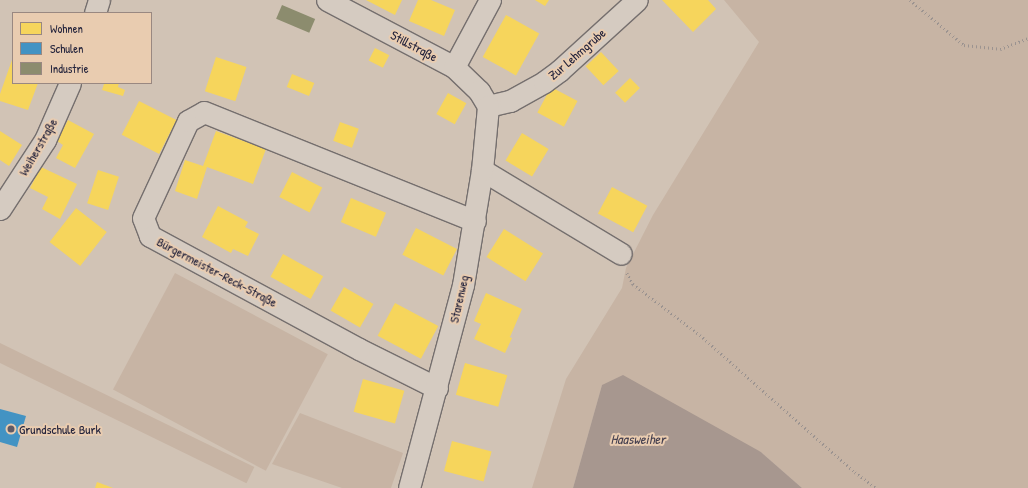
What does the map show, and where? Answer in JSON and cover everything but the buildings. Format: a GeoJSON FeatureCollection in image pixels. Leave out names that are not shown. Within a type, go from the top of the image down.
{"type":"FeatureCollection","features":[{"type":"Feature","properties":{"kind":"street"},"geometry":{"type":"LineString","coordinates":[[95,12],[99,0]]}},
{"type":"Feature","properties":{"kind":"street","name":"Stillstraße"},"geometry":{"type":"LineString","coordinates":[[327,0],[454,67],[479,91],[488,106]]}},
{"type":"Feature","properties":{"kind":"street"},"geometry":{"type":"LineString","coordinates":[[454,67],[490,0]]}},
{"type":"Feature","properties":{"kind":"street","name":"Zur Lehmgrube"},"geometry":{"type":"LineString","coordinates":[[488,106],[510,101],[544,82],[559,71],[637,0]]}},
{"type":"Feature","properties":{"kind":"street","name":"Weiherstraße"},"geometry":{"type":"LineString","coordinates":[[0,209],[45,140],[70,84]]}},
{"type":"Feature","properties":{"kind":"street","name":"Starenweg"},"geometry":{"type":"LineString","coordinates":[[409,488],[437,388],[463,285],[475,221],[482,170],[488,106]]}},
{"type":"Feature","properties":{"kind":"street","name":"Bürgermeister-Reck-Straße"},"geometry":{"type":"LineString","coordinates":[[437,388],[359,349],[150,236],[143,218],[188,121],[204,112],[475,221]]}},
{"type":"Feature","properties":{"kind":"street"},"geometry":{"type":"LineString","coordinates":[[482,170],[621,254]]}},
{"type":"Feature","properties":{"kind":"path"},"geometry":{"type":"LineString","coordinates":[[910,0],[964,45],[1000,49],[1028,38]]}},
{"type":"Feature","properties":{"kind":"path"},"geometry":{"type":"LineString","coordinates":[[621,254],[624,268],[633,284],[700,335],[876,488]]}},
{"type":"Feature","properties":{"kind":"shaded area"},"geometry":{"type":"Polygon","coordinates":[[[724,0],[1028,0],[1028,488],[802,488],[761,452],[602,385],[573,488],[532,488],[566,379],[622,288],[626,268],[653,215],[759,42],[724,0]]]}},
{"type":"Feature","properties":{"kind":"shaded area"},"geometry":{"type":"Polygon","coordinates":[[[175,273],[328,354],[266,471],[113,390],[175,273]]]}},
{"type":"Feature","properties":{"kind":"shaded area"},"geometry":{"type":"Polygon","coordinates":[[[0,343],[254,467],[246,483],[0,363],[0,343]]]}},
{"type":"Feature","properties":{"kind":"shaded area"},"geometry":{"type":"Polygon","coordinates":[[[300,413],[403,453],[391,488],[342,488],[272,464],[300,413]]]}},
{"type":"Feature","properties":{"kind":"water","name":"Haasweiher"},"geometry":{"type":"Polygon","coordinates":[[[623,375],[761,452],[802,488],[573,488],[602,385],[623,375]]]}},
{"type":"Feature","properties":{"kind":"place","name":"Grundschule Burk"},"geometry":{"type":"Point","coordinates":[11,429]}}]}
